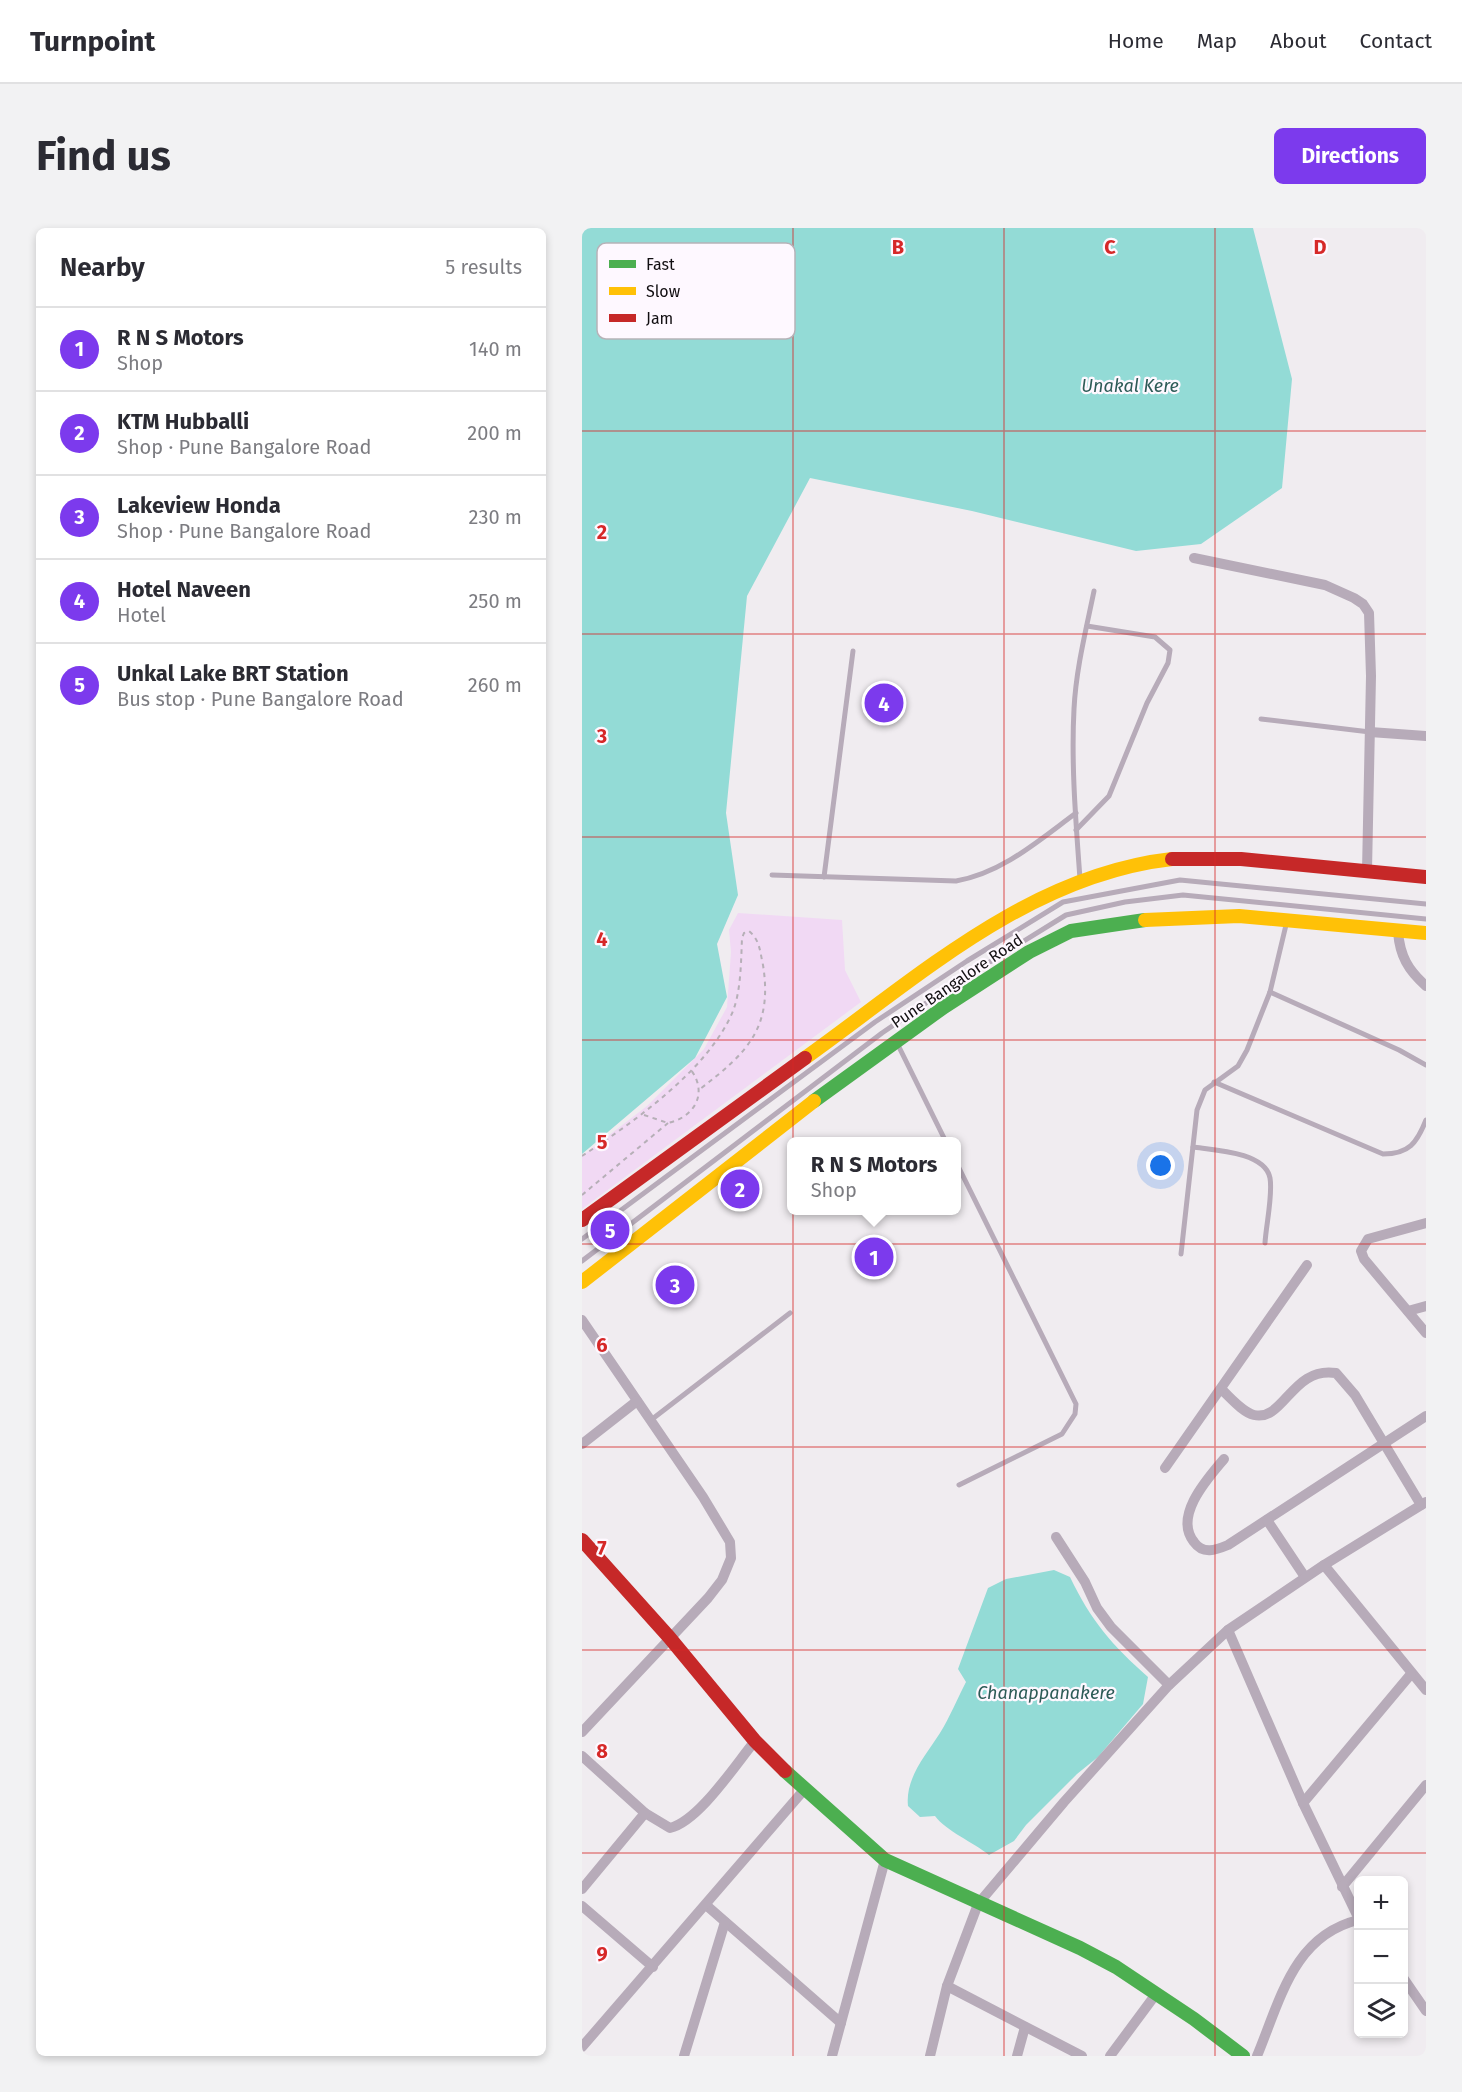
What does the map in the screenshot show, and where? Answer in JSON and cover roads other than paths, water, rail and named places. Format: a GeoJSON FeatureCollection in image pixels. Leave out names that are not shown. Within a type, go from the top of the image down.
{"type":"FeatureCollection","features":[{"type":"Feature","properties":{"kind":"main road","name":"Pune Bangalore Road"},"geometry":{"type":"LineString","coordinates":[[582,1220],[946,957],[1026,906],[1105,870],[1154,860],[1196,857],[1426,877]]}},
{"type":"Feature","properties":{"kind":"main road","name":"Pune Bangalore Road"},"geometry":{"type":"LineString","coordinates":[[582,1282],[896,1041],[1029,952],[1071,931],[1191,916],[1287,920],[1426,933]]}},
{"type":"Feature","properties":{"kind":"main road"},"geometry":{"type":"LineString","coordinates":[[582,1540],[669,1637],[755,1741],[804,1790],[885,1860],[978,1904],[1080,1948],[1116,1967],[1243,2056]]}},
{"type":"Feature","properties":{"kind":"street"},"geometry":{"type":"LineString","coordinates":[[1194,558],[1325,585],[1364,604],[1370,623],[1366,871]]}},
{"type":"Feature","properties":{"kind":"street"},"geometry":{"type":"LineString","coordinates":[[1370,732],[1426,736]]}},
{"type":"Feature","properties":{"kind":"street"},"geometry":{"type":"LineString","coordinates":[[1398,932],[1402,958],[1410,971],[1426,986]]}},
{"type":"Feature","properties":{"kind":"street"},"geometry":{"type":"LineString","coordinates":[[1426,1223],[1368,1239],[1361,1251],[1364,1259],[1426,1333]]}},
{"type":"Feature","properties":{"kind":"street"},"geometry":{"type":"LineString","coordinates":[[1165,1468],[1307,1265]]}},
{"type":"Feature","properties":{"kind":"street"},"geometry":{"type":"LineString","coordinates":[[1408,1311],[1426,1306]]}},
{"type":"Feature","properties":{"kind":"street"},"geometry":{"type":"LineString","coordinates":[[582,1320],[703,1497],[730,1542],[731,1558],[722,1580],[708,1598],[582,1732]]}},
{"type":"Feature","properties":{"kind":"street"},"geometry":{"type":"LineString","coordinates":[[930,2056],[947,1986],[978,1904],[1033,1837],[1169,1685],[1228,1630],[1323,1565],[1424,1503],[1344,1379],[1336,1373],[1315,1372],[1304,1379],[1278,1407],[1268,1414],[1259,1415],[1245,1410],[1221,1389]]}},
{"type":"Feature","properties":{"kind":"street"},"geometry":{"type":"LineString","coordinates":[[582,1444],[638,1401]]}},
{"type":"Feature","properties":{"kind":"street"},"geometry":{"type":"LineString","coordinates":[[1224,1459],[1200,1488],[1190,1511],[1188,1528],[1198,1548],[1215,1550],[1267,1520],[1426,1416]]}},
{"type":"Feature","properties":{"kind":"street"},"geometry":{"type":"LineString","coordinates":[[1267,1520],[1305,1577]]}},
{"type":"Feature","properties":{"kind":"street"},"geometry":{"type":"LineString","coordinates":[[1056,1537],[1085,1582],[1097,1608],[1111,1627],[1169,1685]]}},
{"type":"Feature","properties":{"kind":"street"},"geometry":{"type":"LineString","coordinates":[[1323,1565],[1426,1690]]}},
{"type":"Feature","properties":{"kind":"street"},"geometry":{"type":"LineString","coordinates":[[1228,1630],[1303,1803],[1354,1910]]}},
{"type":"Feature","properties":{"kind":"street"},"geometry":{"type":"LineString","coordinates":[[1303,1803],[1411,1674]]}},
{"type":"Feature","properties":{"kind":"street"},"geometry":{"type":"LineString","coordinates":[[582,1756],[645,1813],[662,1826],[670,1828],[679,1826],[694,1813],[755,1741]]}},
{"type":"Feature","properties":{"kind":"street"},"geometry":{"type":"LineString","coordinates":[[1342,1887],[1426,1785]]}},
{"type":"Feature","properties":{"kind":"street"},"geometry":{"type":"LineString","coordinates":[[583,2045],[804,1790]]}},
{"type":"Feature","properties":{"kind":"street"},"geometry":{"type":"LineString","coordinates":[[582,1889],[645,1813]]}},
{"type":"Feature","properties":{"kind":"street"},"geometry":{"type":"LineString","coordinates":[[832,2056],[885,1860]]}},
{"type":"Feature","properties":{"kind":"street"},"geometry":{"type":"LineString","coordinates":[[706,1905],[841,2023]]}},
{"type":"Feature","properties":{"kind":"street"},"geometry":{"type":"LineString","coordinates":[[582,1906],[652,1967]]}},
{"type":"Feature","properties":{"kind":"street"},"geometry":{"type":"LineString","coordinates":[[1257,2056],[1291,1975],[1302,1956],[1331,1928],[1354,1921]]}},
{"type":"Feature","properties":{"kind":"street"},"geometry":{"type":"LineString","coordinates":[[684,2056],[725,1922]]}},
{"type":"Feature","properties":{"kind":"street"},"geometry":{"type":"LineString","coordinates":[[1408,1984],[1426,2010]]}},
{"type":"Feature","properties":{"kind":"street"},"geometry":{"type":"LineString","coordinates":[[947,1986],[1082,2056]]}},
{"type":"Feature","properties":{"kind":"street"},"geometry":{"type":"LineString","coordinates":[[1110,2056],[1156,1994]]}},
{"type":"Feature","properties":{"kind":"street"},"geometry":{"type":"LineString","coordinates":[[1017,2056],[1025,2027]]}},
{"type":"Feature","properties":{"kind":"lane"},"geometry":{"type":"LineString","coordinates":[[1080,881],[1076,830],[1074,707],[1094,591]]}},
{"type":"Feature","properties":{"kind":"lane"},"geometry":{"type":"LineString","coordinates":[[1076,830],[1109,796],[1146,703],[1168,663],[1170,650],[1155,637],[1087,626]]}},
{"type":"Feature","properties":{"kind":"lane"},"geometry":{"type":"LineString","coordinates":[[824,877],[853,651]]}},
{"type":"Feature","properties":{"kind":"lane"},"geometry":{"type":"LineString","coordinates":[[1261,719],[1370,732]]}},
{"type":"Feature","properties":{"kind":"lane"},"geometry":{"type":"LineString","coordinates":[[772,875],[956,881],[978,877],[1012,859],[1076,813]]}},
{"type":"Feature","properties":{"kind":"lane"},"geometry":{"type":"LineString","coordinates":[[582,1239],[875,1022],[967,960],[1063,902],[1180,880],[1426,904]]}},
{"type":"Feature","properties":{"kind":"lane"},"geometry":{"type":"LineString","coordinates":[[582,1261],[882,1033],[1066,915],[1125,902],[1182,895],[1426,919]]}},
{"type":"Feature","properties":{"kind":"lane"},"geometry":{"type":"LineString","coordinates":[[1181,1254],[1197,1110],[1205,1090],[1238,1066],[1262,1017],[1287,920]]}},
{"type":"Feature","properties":{"kind":"lane"},"geometry":{"type":"LineString","coordinates":[[1270,992],[1399,1050],[1426,1065]]}},
{"type":"Feature","properties":{"kind":"lane"},"geometry":{"type":"LineString","coordinates":[[896,1041],[944,1137]]}},
{"type":"Feature","properties":{"kind":"lane"},"geometry":{"type":"LineString","coordinates":[[1214,1082],[1383,1154],[1399,1154],[1411,1146],[1426,1120]]}},
{"type":"Feature","properties":{"kind":"lane"},"geometry":{"type":"LineString","coordinates":[[1193,1147],[1243,1155],[1263,1165],[1271,1180],[1265,1243]]}},
{"type":"Feature","properties":{"kind":"lane"},"geometry":{"type":"LineString","coordinates":[[958,1485],[1062,1434],[1072,1419],[1076,1404],[961,1169]]}},
{"type":"Feature","properties":{"kind":"lane"},"geometry":{"type":"LineString","coordinates":[[651,1421],[790,1313]]}},
{"type":"Feature","properties":{"kind":"water","name":"Unakal Kere"},"geometry":{"type":"Polygon","coordinates":[[[582,228],[1253,228],[1292,379],[1282,488],[1201,544],[1136,551],[972,511],[810,478],[747,596],[726,813],[738,895],[717,944],[727,997],[695,1058],[582,1154],[582,228]]]}},
{"type":"Feature","properties":{"kind":"water","name":"Chanappanakere"},"geometry":{"type":"Polygon","coordinates":[[[1054,1570],[1070,1577],[1103,1632],[1148,1677],[1143,1704],[1098,1757],[1077,1774],[1026,1825],[1014,1841],[989,1855],[946,1827],[935,1816],[920,1817],[908,1806],[910,1786],[913,1776],[944,1727],[966,1682],[958,1669],[988,1588],[1006,1579],[1054,1570]]]}},
{"type":"Feature","properties":{"kind":"place","name":"Hotel Naveen"},"geometry":{"type":"Point","coordinates":[884,703]}},
{"type":"Feature","properties":{"kind":"place","name":"KTM Hubballi"},"geometry":{"type":"Point","coordinates":[740,1189]}},
{"type":"Feature","properties":{"kind":"place","name":"Unkal Lake BRT Station"},"geometry":{"type":"Point","coordinates":[610,1230]}},
{"type":"Feature","properties":{"kind":"place","name":"R N S Motors"},"geometry":{"type":"Point","coordinates":[874,1257]}},
{"type":"Feature","properties":{"kind":"place","name":"Lakeview Honda"},"geometry":{"type":"Point","coordinates":[675,1285]}}]}
